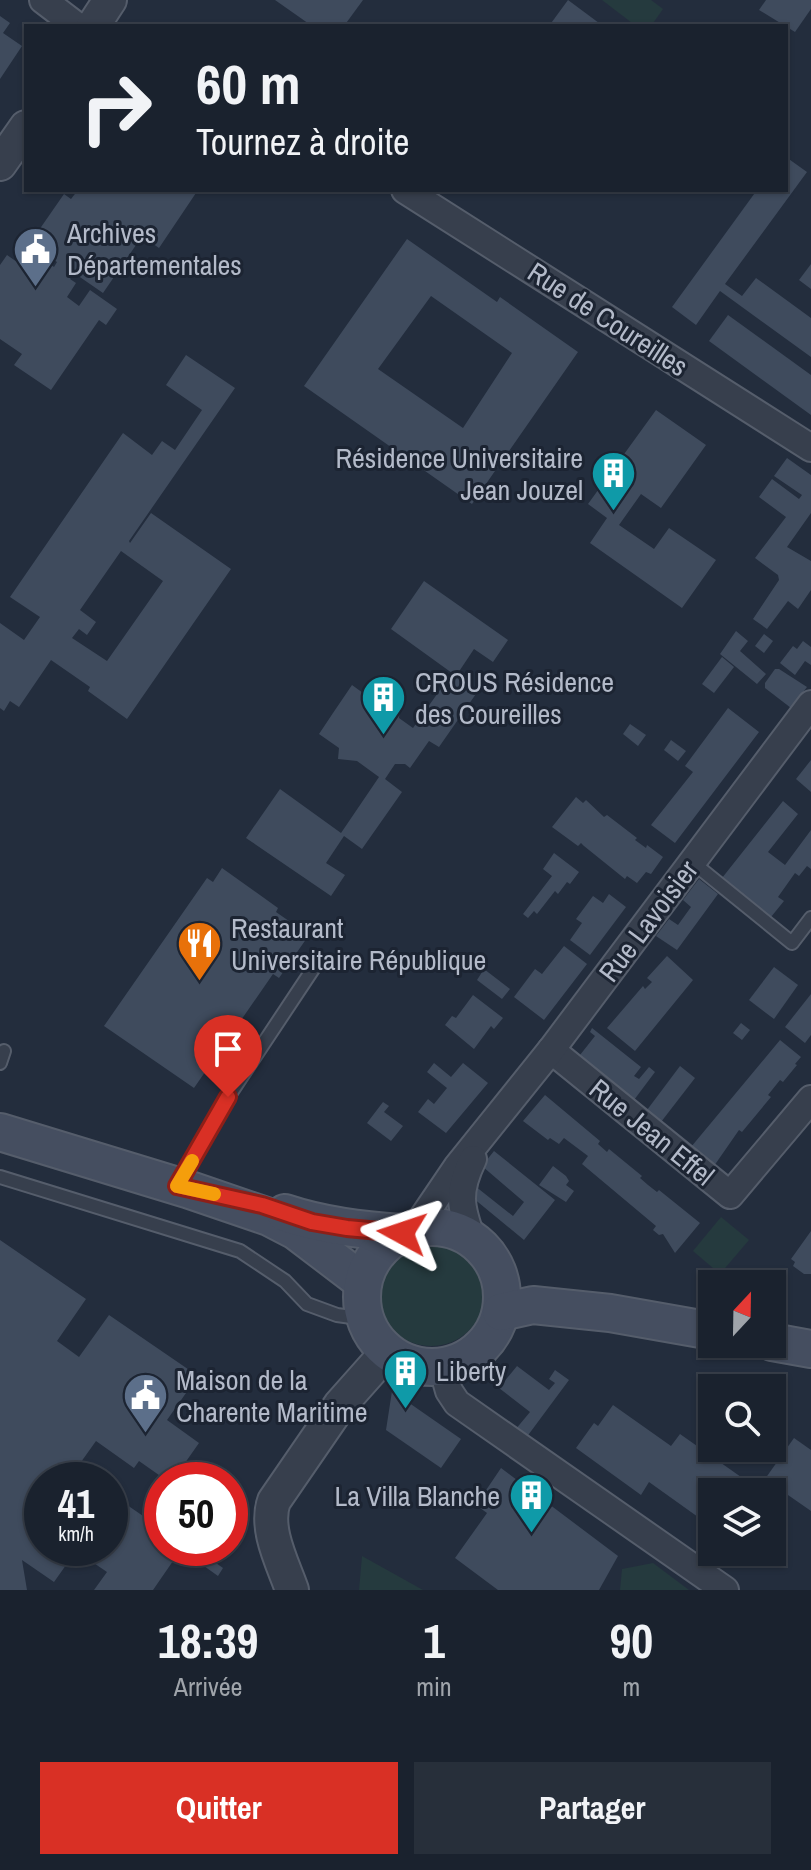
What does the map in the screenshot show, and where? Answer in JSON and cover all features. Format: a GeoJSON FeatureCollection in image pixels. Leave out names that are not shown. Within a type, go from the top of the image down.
{"type":"FeatureCollection","features":[{"type":"Feature","properties":{"kind":"main road"},"geometry":{"type":"LineString","coordinates":[[0,1132],[269,1217],[296,1231],[363,1282]]}},
{"type":"Feature","properties":{"kind":"main road"},"geometry":{"type":"LineString","coordinates":[[182,1187],[262,1205],[312,1222],[347,1228],[409,1231],[439,1227],[472,1239],[482,1247],[496,1268],[502,1290],[501,1312],[493,1332],[480,1348],[462,1360],[442,1366],[413,1364],[388,1351],[366,1319],[363,1282],[373,1258],[391,1240],[409,1231]]}},
{"type":"Feature","properties":{"kind":"main road"},"geometry":{"type":"LineString","coordinates":[[496,1268],[610,1313]]}},
{"type":"Feature","properties":{"kind":"main road"},"geometry":{"type":"LineString","coordinates":[[501,1312],[533,1305],[610,1313],[698,1329]]}},
{"type":"Feature","properties":{"kind":"main road"},"geometry":{"type":"LineString","coordinates":[[786,1345],[811,1349]]}},
{"type":"Feature","properties":{"kind":"street"},"geometry":{"type":"LineString","coordinates":[[43,0],[74,24]]}},
{"type":"Feature","properties":{"kind":"street"},"geometry":{"type":"LineString","coordinates":[[94,24],[110,0]]}},
{"type":"Feature","properties":{"kind":"street"},"geometry":{"type":"LineString","coordinates":[[0,164],[24,130]]}},
{"type":"Feature","properties":{"kind":"street","name":"Rue de Coureilles"},"geometry":{"type":"LineString","coordinates":[[408,192],[811,448]]}},
{"type":"Feature","properties":{"kind":"street","name":"Rue Lavoisier"},"geometry":{"type":"LineString","coordinates":[[409,1231],[551,1050],[811,704]]}},
{"type":"Feature","properties":{"kind":"street","name":"Rue Jean Effel"},"geometry":{"type":"LineString","coordinates":[[551,1050],[730,1195],[811,1099]]}},
{"type":"Feature","properties":{"kind":"street","name":"Rue Lavoisier"},"geometry":{"type":"LineString","coordinates":[[472,1239],[464,1217],[461,1188],[483,1138]]}},
{"type":"Feature","properties":{"kind":"street"},"geometry":{"type":"LineString","coordinates":[[292,1590],[270,1517],[274,1501],[340,1405],[388,1351]]}},
{"type":"Feature","properties":{"kind":"street"},"geometry":{"type":"LineString","coordinates":[[442,1366],[449,1391],[457,1403],[725,1590]]}},
{"type":"Feature","properties":{"kind":"lane"},"geometry":{"type":"LineString","coordinates":[[692,862],[792,943],[811,918]]}},
{"type":"Feature","properties":{"kind":"lane"},"geometry":{"type":"LineString","coordinates":[[182,1187],[228,1097],[315,966]]}},
{"type":"Feature","properties":{"kind":"lane"},"geometry":{"type":"LineString","coordinates":[[0,1177],[240,1251],[285,1281],[307,1304],[337,1315],[366,1319]]}},
{"type":"Feature","properties":{"kind":"green space"},"geometry":{"type":"Polygon","coordinates":[[[602,0],[651,0],[663,9],[652,24],[633,24],[602,0]]]}},
{"type":"Feature","properties":{"kind":"green space"},"geometry":{"type":"Polygon","coordinates":[[[721,1217],[749,1240],[723,1270],[715,1270],[693,1251],[721,1217]]]}},
{"type":"Feature","properties":{"kind":"green space"},"geometry":{"type":"Polygon","coordinates":[[[431,1238],[452,1242],[469,1254],[481,1271],[485,1292],[481,1313],[469,1330],[452,1342],[431,1346],[410,1342],[393,1330],[381,1313],[377,1292],[381,1271],[393,1254],[410,1242],[431,1238]]]}},
{"type":"Feature","properties":{"kind":"green space"},"geometry":{"type":"Polygon","coordinates":[[[362,1556],[423,1590],[359,1590],[362,1556]]]}},
{"type":"Feature","properties":{"kind":"green space"},"geometry":{"type":"Polygon","coordinates":[[[653,1563],[689,1590],[620,1590],[622,1569],[653,1563]]]}},
{"type":"Feature","properties":{"kind":"building"},"geometry":{"type":"Polygon","coordinates":[[[275,0],[363,0],[345,24],[309,24],[275,0]]]}},
{"type":"Feature","properties":{"kind":"building"},"geometry":{"type":"Polygon","coordinates":[[[568,0],[600,24],[550,24],[568,0]]]}},
{"type":"Feature","properties":{"kind":"building"},"geometry":{"type":"Polygon","coordinates":[[[766,0],[811,0],[811,9],[795,32],[788,28],[788,24],[782,24],[759,10],[766,0]]]}},
{"type":"Feature","properties":{"kind":"building"},"geometry":{"type":"Polygon","coordinates":[[[0,16],[10,23],[3,33],[22,46],[0,79],[0,16]]]}},
{"type":"Feature","properties":{"kind":"building"},"geometry":{"type":"Polygon","coordinates":[[[788,158],[807,172],[725,284],[742,296],[756,278],[811,318],[811,357],[720,291],[696,325],[672,307],[756,192],[788,192],[788,158]]]}},
{"type":"Feature","properties":{"kind":"building","name":"Archives Départementales"},"geometry":{"type":"Polygon","coordinates":[[[76,192],[197,192],[159,248],[136,232],[130,240],[136,245],[103,293],[74,273],[70,279],[76,283],[67,297],[79,306],[90,290],[117,309],[106,325],[99,320],[51,390],[14,365],[22,354],[0,339],[0,265],[7,255],[40,278],[50,264],[54,267],[57,262],[30,243],[64,194],[71,199],[76,192]]]}},
{"type":"Feature","properties":{"kind":"building"},"geometry":{"type":"Polygon","coordinates":[[[407,239],[497,302],[500,297],[578,352],[472,504],[304,386],[407,239]],[[431,296],[378,369],[463,428],[512,353],[431,296]]]}},
{"type":"Feature","properties":{"kind":"building"},"geometry":{"type":"Polygon","coordinates":[[[811,264],[811,289],[799,280],[811,264]]]}},
{"type":"Feature","properties":{"kind":"building"},"geometry":{"type":"Polygon","coordinates":[[[728,315],[811,375],[811,415],[709,341],[728,315]]]}},
{"type":"Feature","properties":{"kind":"building"},"geometry":{"type":"Polygon","coordinates":[[[186,355],[235,388],[129,541],[151,513],[231,569],[127,719],[88,691],[90,687],[51,660],[19,707],[10,701],[4,711],[0,708],[0,623],[24,640],[40,617],[10,597],[123,433],[152,455],[162,441],[175,450],[202,410],[166,385],[186,355]],[[121,551],[80,610],[96,622],[87,635],[79,629],[72,638],[107,661],[163,581],[121,551]]]}},
{"type":"Feature","properties":{"kind":"building","name":"Résidence Universitaire Jean Jouzel"},"geometry":{"type":"Polygon","coordinates":[[[656,410],[706,445],[661,508],[641,494],[619,525],[654,549],[669,528],[716,560],[682,608],[590,543],[607,518],[588,504],[656,410]]]}},
{"type":"Feature","properties":{"kind":"building"},"geometry":{"type":"Polygon","coordinates":[[[787,458],[811,475],[811,513],[787,547],[811,561],[811,590],[798,609],[788,601],[767,629],[753,619],[779,580],[778,575],[755,558],[786,517],[759,497],[772,479],[799,499],[802,495],[774,476],[787,458]]]}},
{"type":"Feature","properties":{"kind":"building","name":"CROUS Résidence des Coureilles"},"geometry":{"type":"Polygon","coordinates":[[[424,581],[508,640],[493,662],[474,649],[456,676],[478,691],[439,747],[429,741],[410,768],[405,764],[395,764],[385,779],[402,792],[362,849],[344,836],[326,863],[345,875],[331,896],[246,838],[280,789],[341,833],[379,777],[357,761],[338,759],[339,748],[319,734],[352,685],[381,706],[400,707],[399,718],[413,728],[452,673],[391,629],[424,581]]]}},
{"type":"Feature","properties":{"kind":"building"},"geometry":{"type":"Polygon","coordinates":[[[736,631],[748,641],[740,651],[766,674],[757,684],[720,654],[736,631]]]}},
{"type":"Feature","properties":{"kind":"building"},"geometry":{"type":"Polygon","coordinates":[[[764,634],[773,641],[764,653],[755,646],[764,634]]]}},
{"type":"Feature","properties":{"kind":"building"},"geometry":{"type":"Polygon","coordinates":[[[803,641],[811,647],[811,665],[805,661],[795,675],[780,663],[793,646],[797,649],[803,641]]]}},
{"type":"Feature","properties":{"kind":"building"},"geometry":{"type":"Polygon","coordinates":[[[722,657],[734,667],[714,693],[702,684],[722,657]]]}},
{"type":"Feature","properties":{"kind":"building"},"geometry":{"type":"Polygon","coordinates":[[[775,669],[807,687],[791,708],[765,688],[775,669]]]}},
{"type":"Feature","properties":{"kind":"building"},"geometry":{"type":"Polygon","coordinates":[[[728,708],[759,732],[675,843],[651,825],[693,772],[685,766],[728,708]]]}},
{"type":"Feature","properties":{"kind":"building"},"geometry":{"type":"Polygon","coordinates":[[[630,724],[646,735],[638,746],[623,734],[630,724]]]}},
{"type":"Feature","properties":{"kind":"building"},"geometry":{"type":"Polygon","coordinates":[[[671,740],[686,751],[678,761],[664,750],[671,740]]]}},
{"type":"Feature","properties":{"kind":"building"},"geometry":{"type":"Polygon","coordinates":[[[811,760],[811,792],[796,779],[811,760]]]}},
{"type":"Feature","properties":{"kind":"building"},"geometry":{"type":"Polygon","coordinates":[[[576,797],[583,803],[586,800],[604,817],[607,815],[637,838],[635,840],[663,857],[651,874],[646,872],[637,883],[627,876],[625,879],[581,843],[578,846],[552,827],[576,797]]]}},
{"type":"Feature","properties":{"kind":"building"},"geometry":{"type":"Polygon","coordinates":[[[783,801],[798,814],[768,852],[785,865],[811,830],[811,869],[807,866],[799,876],[795,873],[778,897],[784,901],[771,917],[722,878],[783,801]]]}},
{"type":"Feature","properties":{"kind":"building"},"geometry":{"type":"Polygon","coordinates":[[[554,853],[579,872],[558,894],[555,891],[537,914],[534,911],[528,918],[523,914],[552,876],[543,869],[554,853]]]}},
{"type":"Feature","properties":{"kind":"building","name":"Restaurant Universitaire République"},"geometry":{"type":"Polygon","coordinates":[[[222,868],[278,908],[276,912],[309,935],[279,978],[273,974],[194,1088],[104,1026],[207,878],[213,882],[222,868]]]}},
{"type":"Feature","properties":{"kind":"building"},"geometry":{"type":"Polygon","coordinates":[[[699,879],[718,894],[677,950],[656,936],[669,919],[678,925],[691,907],[683,900],[699,879]]]}},
{"type":"Feature","properties":{"kind":"building"},"geometry":{"type":"Polygon","coordinates":[[[609,894],[626,907],[590,955],[570,940],[582,923],[576,919],[593,896],[603,903],[609,894]]]}},
{"type":"Feature","properties":{"kind":"building"},"geometry":{"type":"Polygon","coordinates":[[[564,946],[587,964],[544,1020],[514,997],[535,969],[542,974],[564,946]]]}},
{"type":"Feature","properties":{"kind":"building"},"geometry":{"type":"Polygon","coordinates":[[[667,956],[693,980],[635,1051],[607,1028],[643,986],[645,989],[652,982],[647,978],[667,956]]]}},
{"type":"Feature","properties":{"kind":"building"},"geometry":{"type":"Polygon","coordinates":[[[774,967],[798,985],[774,1019],[749,1000],[774,967]]]}},
{"type":"Feature","properties":{"kind":"building"},"geometry":{"type":"Polygon","coordinates":[[[484,969],[510,989],[502,999],[477,980],[484,969]]]}},
{"type":"Feature","properties":{"kind":"building"},"geometry":{"type":"Polygon","coordinates":[[[811,994],[811,1035],[805,1043],[785,1027],[811,994]]]}},
{"type":"Feature","properties":{"kind":"building"},"geometry":{"type":"Polygon","coordinates":[[[473,995],[503,1018],[494,1029],[491,1026],[474,1049],[445,1025],[452,1016],[456,1018],[473,995]]]}},
{"type":"Feature","properties":{"kind":"building"},"geometry":{"type":"Polygon","coordinates":[[[741,1023],[750,1030],[742,1040],[733,1033],[741,1023]]]}},
{"type":"Feature","properties":{"kind":"building"},"geometry":{"type":"Polygon","coordinates":[[[592,1028],[641,1067],[634,1076],[639,1079],[649,1067],[655,1072],[634,1100],[580,1055],[595,1036],[590,1032],[592,1028]]]}},
{"type":"Feature","properties":{"kind":"building"},"geometry":{"type":"Polygon","coordinates":[[[780,1040],[801,1057],[797,1065],[783,1082],[780,1080],[768,1095],[771,1097],[742,1132],[739,1130],[714,1166],[691,1147],[780,1040]]]}},
{"type":"Feature","properties":{"kind":"building"},"geometry":{"type":"Polygon","coordinates":[[[434,1063],[451,1077],[463,1063],[488,1083],[446,1133],[418,1112],[428,1099],[434,1104],[447,1088],[427,1072],[434,1063]]]}},
{"type":"Feature","properties":{"kind":"building"},"geometry":{"type":"Polygon","coordinates":[[[680,1066],[695,1078],[661,1122],[647,1110],[680,1066]]]}},
{"type":"Feature","properties":{"kind":"building"},"geometry":{"type":"Polygon","coordinates":[[[545,1095],[600,1141],[598,1144],[607,1152],[609,1149],[642,1176],[640,1178],[648,1185],[657,1192],[659,1190],[700,1223],[675,1253],[663,1234],[659,1235],[653,1230],[656,1226],[582,1164],[588,1156],[564,1138],[559,1144],[550,1138],[548,1140],[523,1121],[545,1095]]]}},
{"type":"Feature","properties":{"kind":"building"},"geometry":{"type":"Polygon","coordinates":[[[383,1102],[389,1106],[384,1112],[403,1126],[391,1141],[367,1123],[383,1102]]]}},
{"type":"Feature","properties":{"kind":"building"},"geometry":{"type":"Polygon","coordinates":[[[494,1151],[555,1200],[524,1240],[473,1198],[475,1186],[513,1216],[524,1202],[482,1166],[494,1151]]]}},
{"type":"Feature","properties":{"kind":"building"},"geometry":{"type":"Polygon","coordinates":[[[553,1166],[566,1176],[569,1181],[566,1185],[574,1191],[566,1202],[539,1185],[553,1166]]]}},
{"type":"Feature","properties":{"kind":"building"},"geometry":{"type":"Polygon","coordinates":[[[811,1231],[811,1274],[804,1274],[793,1266],[795,1262],[791,1259],[811,1231]]]}},
{"type":"Feature","properties":{"kind":"building","name":"Maison de la Charente Maritime"},"geometry":{"type":"Polygon","coordinates":[[[0,1240],[86,1299],[57,1341],[79,1357],[109,1315],[198,1376],[167,1420],[199,1443],[186,1462],[144,1462],[144,1465],[139,1461],[134,1468],[96,1441],[81,1462],[24,1462],[24,1561],[22,1560],[27,1590],[0,1590],[0,1240]]]}},
{"type":"Feature","properties":{"kind":"building"},"geometry":{"type":"Polygon","coordinates":[[[517,1366],[549,1390],[555,1383],[549,1379],[555,1370],[569,1380],[526,1438],[515,1430],[530,1412],[499,1388],[517,1366]]]}},
{"type":"Feature","properties":{"kind":"building","name":"Liberty"},"geometry":{"type":"Polygon","coordinates":[[[392,1391],[461,1439],[441,1468],[386,1430],[392,1391]]]}},
{"type":"Feature","properties":{"kind":"building"},"geometry":{"type":"Polygon","coordinates":[[[613,1405],[671,1446],[680,1434],[698,1447],[698,1462],[720,1462],[741,1477],[698,1478],[698,1517],[649,1482],[641,1495],[576,1448],[594,1423],[598,1426],[613,1405]]]}},
{"type":"Feature","properties":{"kind":"building"},"geometry":{"type":"Polygon","coordinates":[[[794,1438],[811,1450],[811,1511],[786,1494],[786,1478],[766,1478],[777,1462],[786,1462],[786,1449],[794,1438]]]}},
{"type":"Feature","properties":{"kind":"building","name":"La Villa Blanche"},"geometry":{"type":"Polygon","coordinates":[[[501,1468],[618,1556],[599,1590],[498,1590],[455,1558],[487,1513],[476,1505],[501,1468]]]}},
{"type":"Feature","properties":{"kind":"building","name":"Maison de la Charente Maritime"},"geometry":{"type":"Polygon","coordinates":[[[128,1506],[144,1517],[144,1566],[170,1566],[153,1590],[94,1590],[107,1572],[98,1566],[128,1566],[128,1506]]]}},
{"type":"Feature","properties":{"kind":"building","name":"Maison de la Charente Maritime"},"geometry":{"type":"Polygon","coordinates":[[[31,1566],[65,1566],[54,1582],[31,1566]]]}},
{"type":"Feature","properties":{"kind":"building"},"geometry":{"type":"Polygon","coordinates":[[[204,1566],[223,1568],[218,1576],[204,1566]]]}},
{"type":"Feature","properties":{"kind":"slow traffic"},"geometry":{"type":"LineString","coordinates":[[192,1161],[177,1186],[214,1194]]}},
{"type":"Feature","properties":{"kind":"place","name":"Archives Départementales"},"geometry":{"type":"Point","coordinates":[36,288]}},
{"type":"Feature","properties":{"kind":"place","name":"Résidence Universitaire Jean Jouzel"},"geometry":{"type":"Point","coordinates":[614,513]}},
{"type":"Feature","properties":{"kind":"place","name":"CROUS Résidence des Coureilles"},"geometry":{"type":"Point","coordinates":[384,737]}},
{"type":"Feature","properties":{"kind":"place","name":"Restaurant Universitaire République"},"geometry":{"type":"Point","coordinates":[200,983]}},
{"type":"Feature","properties":{"kind":"place","name":"Liberty"},"geometry":{"type":"Point","coordinates":[405,1410]}},
{"type":"Feature","properties":{"kind":"place","name":"Maison de la Charente Maritime"},"geometry":{"type":"Point","coordinates":[145,1435]}},
{"type":"Feature","properties":{"kind":"place","name":"La Villa Blanche"},"geometry":{"type":"Point","coordinates":[531,1535]}},
{"type":"Feature","properties":{"kind":"route"},"geometry":{"type":"LineString","coordinates":[[228,1097],[177,1186],[262,1205],[312,1222],[402,1233]]}}]}
